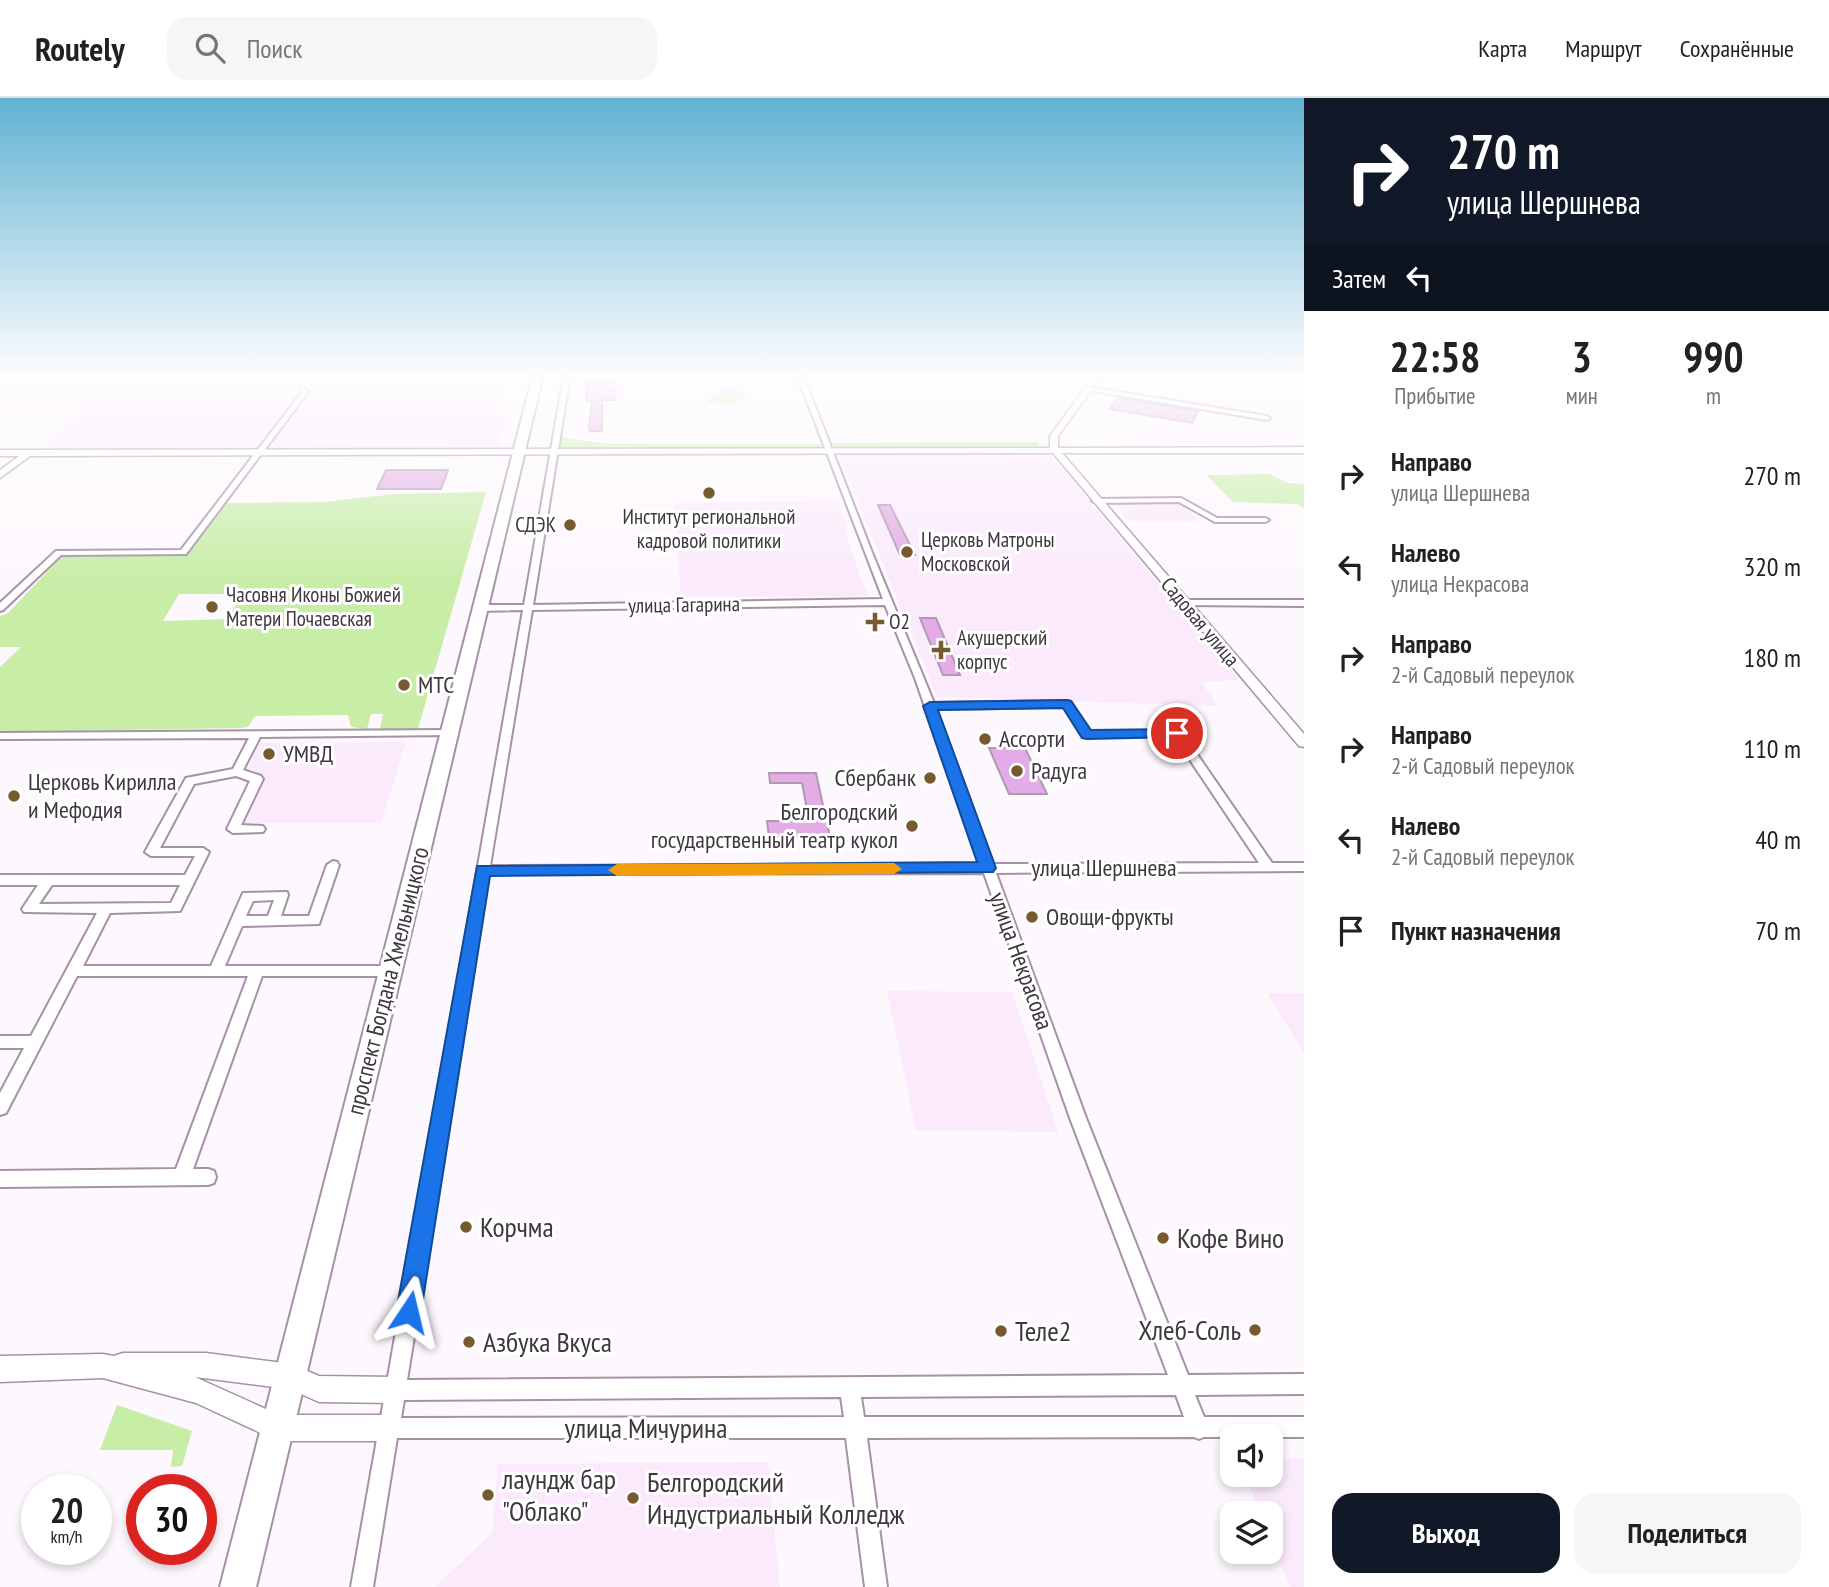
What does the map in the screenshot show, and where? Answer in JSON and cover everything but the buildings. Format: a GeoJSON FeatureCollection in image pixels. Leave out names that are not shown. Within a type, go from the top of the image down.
{"type":"FeatureCollection","features":[{"type":"Feature","properties":{"kind":"main road","name":"проспект Богдана Хмельницкого"},"geometry":{"type":"LineString","coordinates":[[238,1587],[521,444]]}},
{"type":"Feature","properties":{"kind":"main road"},"geometry":{"type":"LineString","coordinates":[[1054,444],[1054,449]]}},
{"type":"Feature","properties":{"kind":"main road"},"geometry":{"type":"LineString","coordinates":[[0,453],[1304,448]]}},
{"type":"Feature","properties":{"kind":"main road","name":"Садовая улица"},"geometry":{"type":"LineString","coordinates":[[1054,449],[1304,743]]}},
{"type":"Feature","properties":{"kind":"main road"},"geometry":{"type":"LineString","coordinates":[[0,475],[20,455]]}},
{"type":"Feature","properties":{"kind":"main road"},"geometry":{"type":"LineString","coordinates":[[103,1366],[206,1365],[291,1377],[318,1389],[396,1390]]}},
{"type":"Feature","properties":{"kind":"main road","name":"улица Мичурина"},"geometry":{"type":"LineString","coordinates":[[0,1369],[103,1366],[198,1391],[278,1428],[390,1427]]}},
{"type":"Feature","properties":{"kind":"street"},"geometry":{"type":"LineString","coordinates":[[0,608],[59,553],[183,552],[266,444]]}},
{"type":"Feature","properties":{"kind":"street"},"geometry":{"type":"LineString","coordinates":[[362,1587],[555,444]]}},
{"type":"Feature","properties":{"kind":"street","name":"улица Некрасова"},"geometry":{"type":"LineString","coordinates":[[828,444],[930,706],[1082,1129],[1199,1429]]}},
{"type":"Feature","properties":{"kind":"street"},"geometry":{"type":"LineString","coordinates":[[1096,501],[1181,500],[1214,520],[1265,520]]}},
{"type":"Feature","properties":{"kind":"street","name":"улица Гагарина"},"geometry":{"type":"LineString","coordinates":[[481,608],[888,602]]}},
{"type":"Feature","properties":{"kind":"street"},"geometry":{"type":"LineString","coordinates":[[1186,603],[1304,603]]}},
{"type":"Feature","properties":{"kind":"street"},"geometry":{"type":"LineString","coordinates":[[930,706],[1067,704],[1087,735],[1177,733],[1268,867]]}},
{"type":"Feature","properties":{"kind":"street"},"geometry":{"type":"LineString","coordinates":[[0,736],[449,733]]}},
{"type":"Feature","properties":{"kind":"street"},"geometry":{"type":"LineString","coordinates":[[237,772],[256,734]]}},
{"type":"Feature","properties":{"kind":"street"},"geometry":{"type":"LineString","coordinates":[[48,880],[29,909],[176,908],[203,852],[151,852],[190,781],[237,772],[257,779],[233,829],[259,829]]}},
{"type":"Feature","properties":{"kind":"street"},"geometry":{"type":"LineString","coordinates":[[237,921],[314,921],[333,865]]}},
{"type":"Feature","properties":{"kind":"street","name":"улица Шершнева"},"geometry":{"type":"LineString","coordinates":[[483,870],[1304,867]]}},
{"type":"Feature","properties":{"kind":"street"},"geometry":{"type":"LineString","coordinates":[[0,880],[189,880]]}},
{"type":"Feature","properties":{"kind":"street"},"geometry":{"type":"LineString","coordinates":[[216,971],[248,896],[282,895],[273,921]]}},
{"type":"Feature","properties":{"kind":"street"},"geometry":{"type":"LineString","coordinates":[[0,1108],[106,909]]}},
{"type":"Feature","properties":{"kind":"street"},"geometry":{"type":"LineString","coordinates":[[72,971],[390,971]]}},
{"type":"Feature","properties":{"kind":"street"},"geometry":{"type":"LineString","coordinates":[[181,1177],[257,971]]}},
{"type":"Feature","properties":{"kind":"street"},"geometry":{"type":"LineString","coordinates":[[0,1042],[36,1042]]}},
{"type":"Feature","properties":{"kind":"street"},"geometry":{"type":"LineString","coordinates":[[0,1179],[208,1177]]}},
{"type":"Feature","properties":{"kind":"street","name":"улица Мичурина"},"geometry":{"type":"LineString","coordinates":[[396,1390],[1304,1384]]}},
{"type":"Feature","properties":{"kind":"street"},"geometry":{"type":"LineString","coordinates":[[850,1387],[877,1582]]}},
{"type":"Feature","properties":{"kind":"street","name":"улица Мичурина"},"geometry":{"type":"LineString","coordinates":[[390,1427],[1304,1427]]}},
{"type":"Feature","properties":{"kind":"shaded area"},"geometry":{"type":"Polygon","coordinates":[[[499,444],[498,447],[249,449],[41,446],[499,444]]]}},
{"type":"Feature","properties":{"kind":"shaded area"},"geometry":{"type":"Polygon","coordinates":[[[1047,451],[1239,680],[1201,682],[1218,706],[937,697],[838,453],[1047,451]]]}},
{"type":"Feature","properties":{"kind":"shaded area"},"geometry":{"type":"Polygon","coordinates":[[[838,501],[848,530],[845,533],[868,596],[681,597],[674,503],[838,501]]]}},
{"type":"Feature","properties":{"kind":"shaded area"},"geometry":{"type":"Polygon","coordinates":[[[1114,503],[1183,503],[1199,521],[1129,521],[1114,503]]]}},
{"type":"Feature","properties":{"kind":"shaded area"},"geometry":{"type":"Polygon","coordinates":[[[406,742],[381,823],[228,823],[254,769],[247,769],[260,743],[406,742]]]}},
{"type":"Feature","properties":{"kind":"shaded area"},"geometry":{"type":"Polygon","coordinates":[[[887,991],[1012,992],[1058,1132],[916,1130],[887,991]]]}},
{"type":"Feature","properties":{"kind":"shaded area"},"geometry":{"type":"Polygon","coordinates":[[[1267,993],[1304,993],[1304,1053],[1267,993]]]}},
{"type":"Feature","properties":{"kind":"shaded area"},"geometry":{"type":"Polygon","coordinates":[[[1283,1459],[1304,1459],[1304,1587],[1290,1587],[1281,1564],[1283,1501],[1256,1501],[1250,1487],[1283,1487],[1283,1459]]]}},
{"type":"Feature","properties":{"kind":"shaded area","name":"Белгородский Индустриальный Колледж"},"geometry":{"type":"Polygon","coordinates":[[[768,1462],[780,1587],[435,1587],[492,1533],[498,1464],[768,1462]]]}},
{"type":"Feature","properties":{"kind":"green space"},"geometry":{"type":"Polygon","coordinates":[[[560,444],[820,444],[821,448],[560,450],[560,444]]]}},
{"type":"Feature","properties":{"kind":"green space"},"geometry":{"type":"Polygon","coordinates":[[[833,444],[1039,444],[1041,447],[834,448],[833,444]]]}},
{"type":"Feature","properties":{"kind":"green space"},"geometry":{"type":"Polygon","coordinates":[[[1270,474],[1287,483],[1304,484],[1304,508],[1297,504],[1233,502],[1206,475],[1270,474]]]}},
{"type":"Feature","properties":{"kind":"green space"},"geometry":{"type":"Polygon","coordinates":[[[486,492],[418,729],[380,729],[383,714],[371,714],[367,729],[351,727],[348,715],[255,716],[248,727],[240,728],[0,732],[0,667],[21,647],[0,647],[0,616],[8,613],[62,556],[186,556],[227,503],[324,502],[393,494],[486,492]],[[179,594],[163,621],[228,619],[240,594],[179,594]]]}},
{"type":"Feature","properties":{"kind":"green space"},"geometry":{"type":"Polygon","coordinates":[[[117,1405],[192,1431],[182,1466],[171,1467],[173,1450],[100,1450],[117,1405]]]}},
{"type":"Feature","properties":{"kind":"slow traffic"},"geometry":{"type":"LineString","coordinates":[[617,870],[894,869]]}},
{"type":"Feature","properties":{"kind":"place","name":"Институт региональной кадровой политики"},"geometry":{"type":"Point","coordinates":[709,493]}},
{"type":"Feature","properties":{"kind":"place","name":"СДЭК"},"geometry":{"type":"Point","coordinates":[570,525]}},
{"type":"Feature","properties":{"kind":"place","name":"Церковь Матроны Московской"},"geometry":{"type":"Point","coordinates":[907,552]}},
{"type":"Feature","properties":{"kind":"place","name":"Часовня Иконы Божией Матери Почаевская"},"geometry":{"type":"Point","coordinates":[212,607]}},
{"type":"Feature","properties":{"kind":"place","name":"O2"},"geometry":{"type":"Point","coordinates":[875,622]}},
{"type":"Feature","properties":{"kind":"place","name":"Акушерский корпус"},"geometry":{"type":"Point","coordinates":[941,650]}},
{"type":"Feature","properties":{"kind":"place","name":"МТС"},"geometry":{"type":"Point","coordinates":[404,685]}},
{"type":"Feature","properties":{"kind":"place","name":"Ассорти"},"geometry":{"type":"Point","coordinates":[985,739]}},
{"type":"Feature","properties":{"kind":"place","name":"УМВД"},"geometry":{"type":"Point","coordinates":[269,754]}},
{"type":"Feature","properties":{"kind":"place","name":"Радуга"},"geometry":{"type":"Point","coordinates":[1017,771]}},
{"type":"Feature","properties":{"kind":"place","name":"Сбербанк"},"geometry":{"type":"Point","coordinates":[930,778]}},
{"type":"Feature","properties":{"kind":"place","name":"Церковь Кирилла и Мефодия"},"geometry":{"type":"Point","coordinates":[14,796]}},
{"type":"Feature","properties":{"kind":"place","name":"Белгородский государственный театр кукол"},"geometry":{"type":"Point","coordinates":[912,826]}},
{"type":"Feature","properties":{"kind":"place","name":"Овощи-фрукты"},"geometry":{"type":"Point","coordinates":[1032,917]}},
{"type":"Feature","properties":{"kind":"place","name":"Корчма"},"geometry":{"type":"Point","coordinates":[466,1227]}},
{"type":"Feature","properties":{"kind":"place","name":"Кофе Вино"},"geometry":{"type":"Point","coordinates":[1163,1238]}},
{"type":"Feature","properties":{"kind":"place","name":"Хлеб-Соль"},"geometry":{"type":"Point","coordinates":[1255,1330]}},
{"type":"Feature","properties":{"kind":"place","name":"Теле2"},"geometry":{"type":"Point","coordinates":[1001,1331]}},
{"type":"Feature","properties":{"kind":"place","name":"Азбука Вкуса"},"geometry":{"type":"Point","coordinates":[469,1342]}},
{"type":"Feature","properties":{"kind":"place","name":"лаундж бар \"Облако\""},"geometry":{"type":"Point","coordinates":[488,1495]}},
{"type":"Feature","properties":{"kind":"place","name":"Белгородский Индустриальный Колледж"},"geometry":{"type":"Point","coordinates":[633,1498]}},
{"type":"Feature","properties":{"kind":"route"},"geometry":{"type":"LineString","coordinates":[[409,1312],[483,870],[988,868],[930,706],[1067,704],[1087,735],[1177,733]]}}]}
